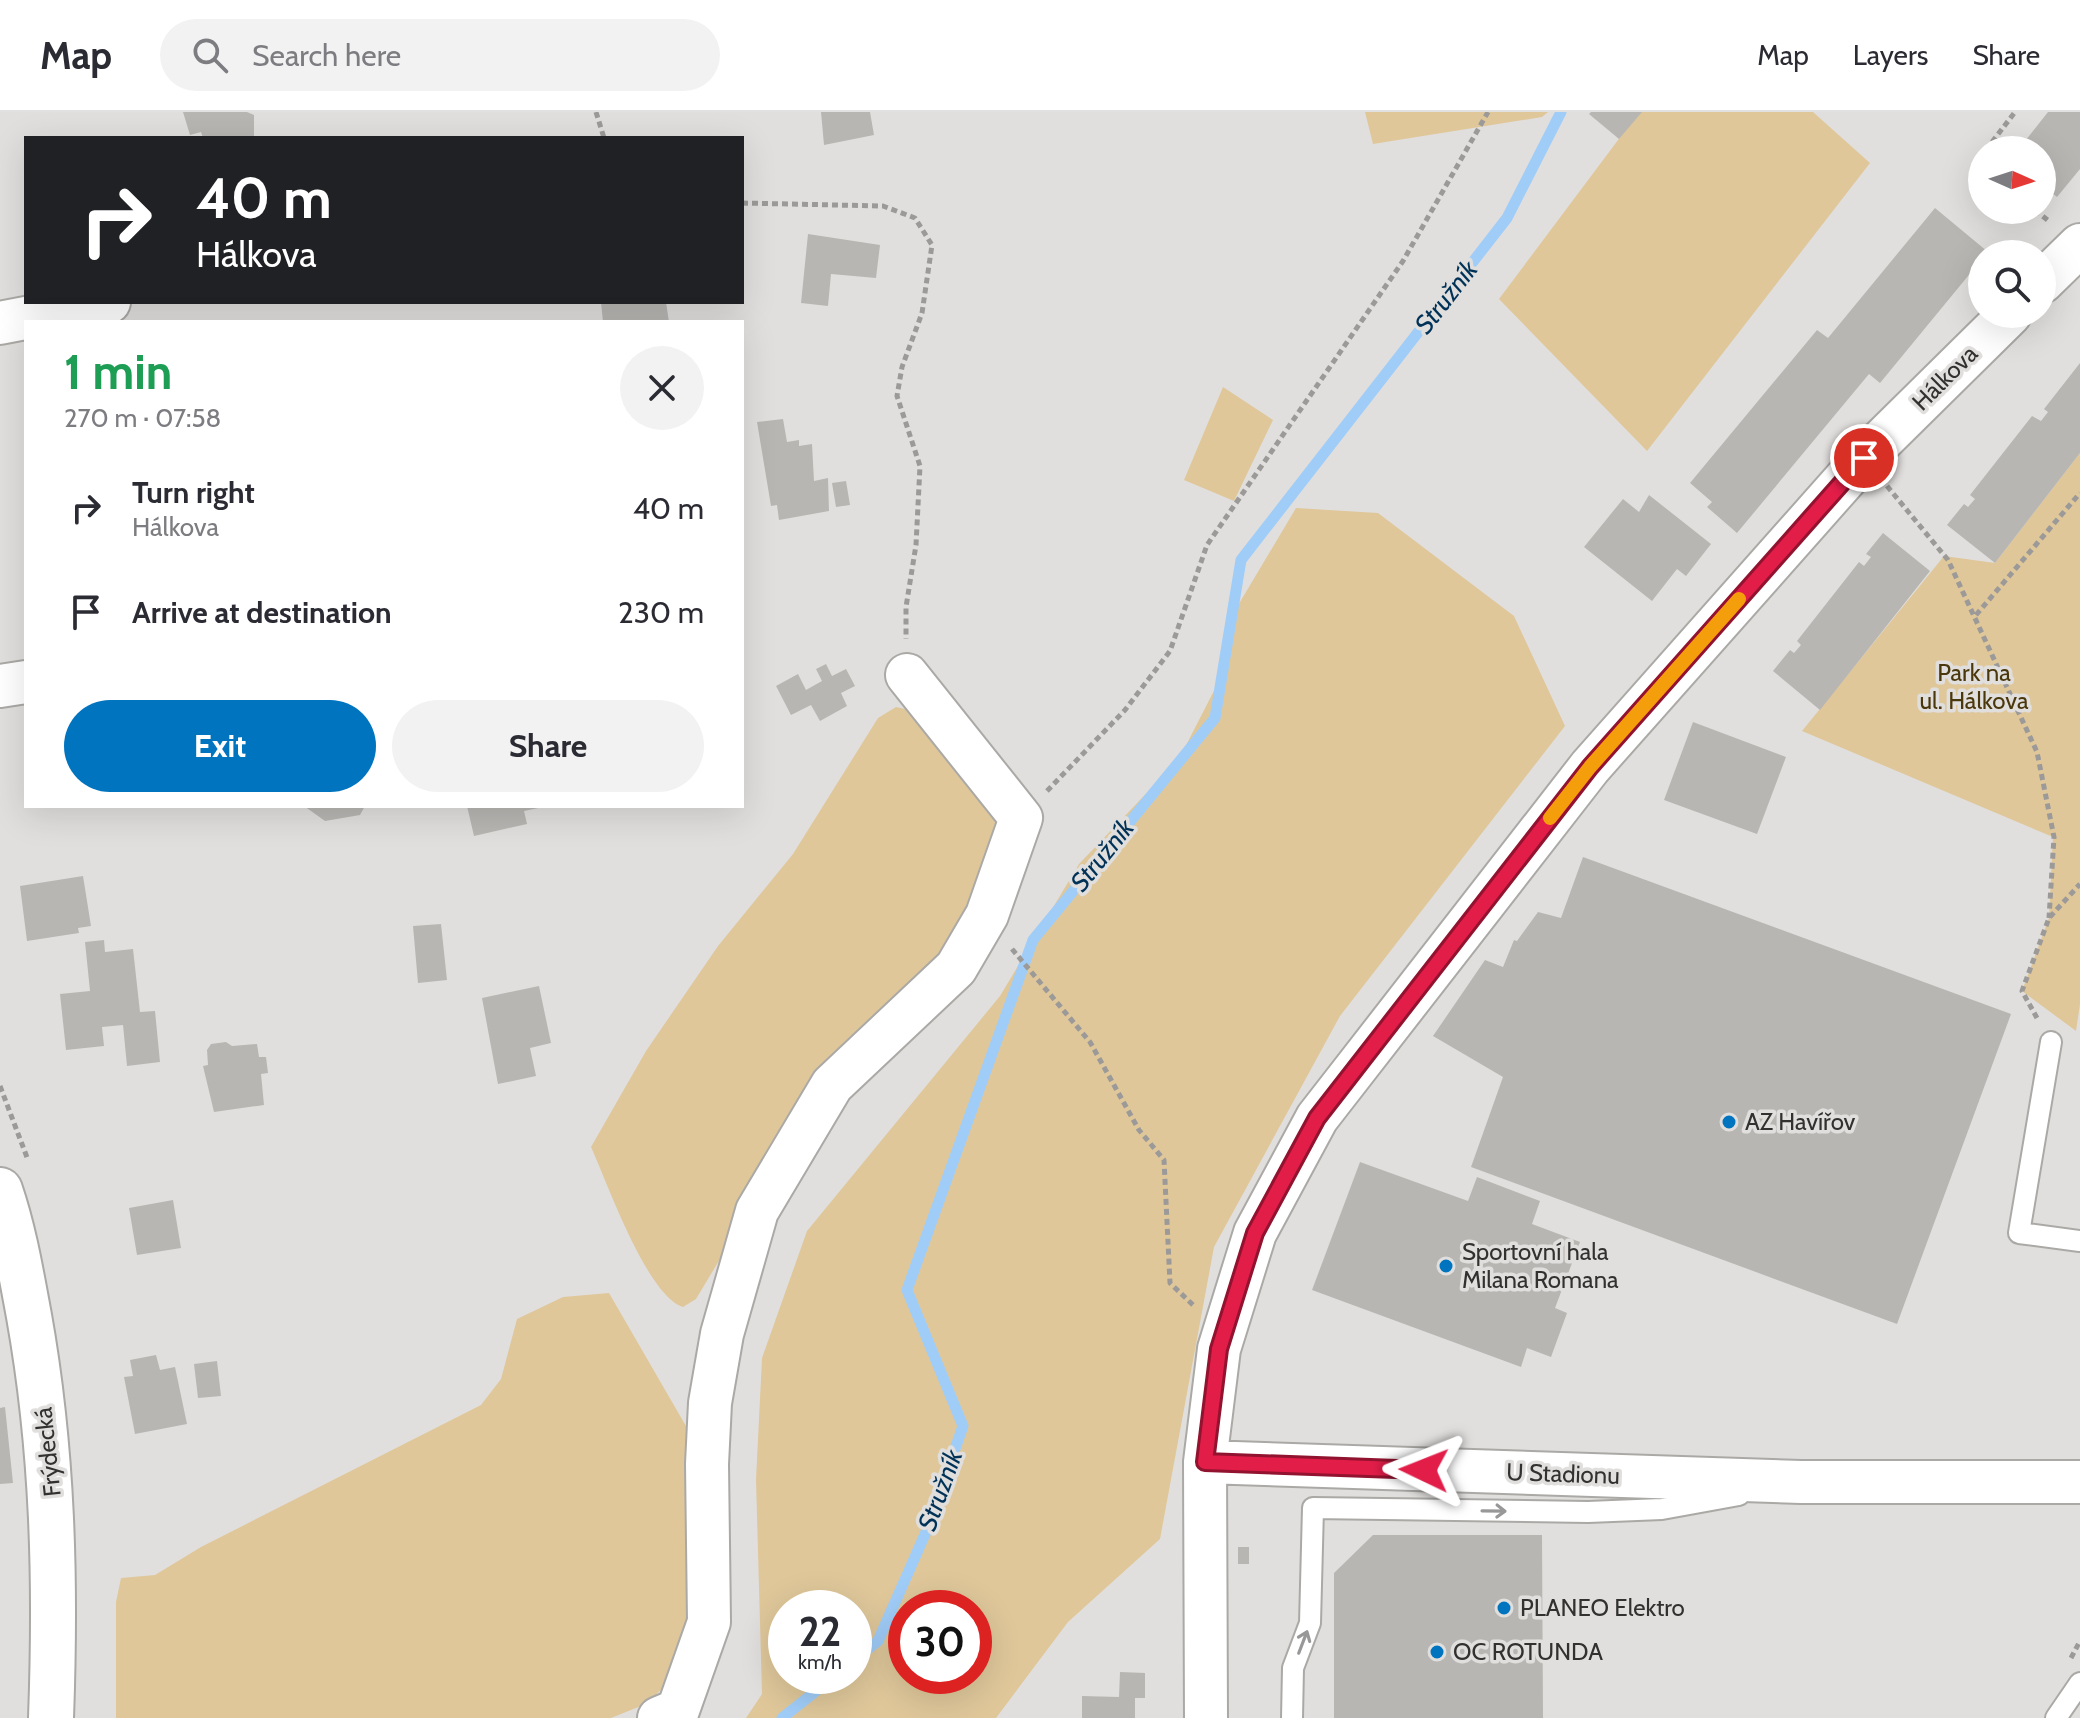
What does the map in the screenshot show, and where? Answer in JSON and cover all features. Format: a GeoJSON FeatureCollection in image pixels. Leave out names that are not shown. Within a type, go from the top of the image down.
{"type":"FeatureCollection","features":[{"type":"Feature","properties":{"kind":"street"},"geometry":{"type":"LineString","coordinates":[[2056,268],[2080,245]]}},
{"type":"Feature","properties":{"kind":"street"},"geometry":{"type":"LineString","coordinates":[[0,323],[99,304]]}},
{"type":"Feature","properties":{"kind":"street","name":"Hálkova"},"geometry":{"type":"LineString","coordinates":[[1205,1462],[1219,1349],[1255,1233],[1317,1118],[1590,767],[1864,458],[1996,328]]}},
{"type":"Feature","properties":{"kind":"street"},"geometry":{"type":"LineString","coordinates":[[659,1718],[678,1710],[709,1622],[707,1464],[710,1403],[722,1334],[757,1211],[832,1085],[956,968],[987,915],[1021,818],[907,675]]}},
{"type":"Feature","properties":{"kind":"street"},"geometry":{"type":"LineString","coordinates":[[0,686],[24,682]]}},
{"type":"Feature","properties":{"kind":"street","name":"Frýdecká"},"geometry":{"type":"LineString","coordinates":[[0,1190],[18,1255],[47,1430],[53,1506],[51,1718]]}},
{"type":"Feature","properties":{"kind":"street"},"geometry":{"type":"LineString","coordinates":[[1205,1462],[1206,1718]]}},
{"type":"Feature","properties":{"kind":"street","name":"U Stadionu"},"geometry":{"type":"LineString","coordinates":[[1205,1462],[1801,1482],[2080,1482]]}},
{"type":"Feature","properties":{"kind":"lane"},"geometry":{"type":"LineString","coordinates":[[2051,1042],[2019,1233],[2080,1241]]}},
{"type":"Feature","properties":{"kind":"lane"},"geometry":{"type":"LineString","coordinates":[[1292,1718],[1293,1668],[1310,1623],[1313,1508],[1588,1512],[1662,1509],[1801,1482]]}},
{"type":"Feature","properties":{"kind":"lane"},"geometry":{"type":"LineString","coordinates":[[2056,1718],[2080,1683]]}},
{"type":"Feature","properties":{"kind":"path"},"geometry":{"type":"LineString","coordinates":[[596,112],[603,136]]}},
{"type":"Feature","properties":{"kind":"path"},"geometry":{"type":"LineString","coordinates":[[1021,818],[1125,710],[1170,651],[1207,545],[1395,274],[1488,112]]}},
{"type":"Feature","properties":{"kind":"path"},"geometry":{"type":"LineString","coordinates":[[1997,136],[2015,112]]}},
{"type":"Feature","properties":{"kind":"path"},"geometry":{"type":"LineString","coordinates":[[744,203],[883,206],[915,218],[932,245],[922,313],[902,367],[897,396],[920,466],[916,545],[906,607],[907,675]]}},
{"type":"Feature","properties":{"kind":"path"},"geometry":{"type":"LineString","coordinates":[[1864,458],[1948,560],[2037,752],[2054,837],[2049,918],[2022,991],[2051,1042]]}},
{"type":"Feature","properties":{"kind":"path"},"geometry":{"type":"LineString","coordinates":[[1976,615],[2080,493]]}},
{"type":"Feature","properties":{"kind":"path"},"geometry":{"type":"LineString","coordinates":[[2049,918],[2080,884]]}},
{"type":"Feature","properties":{"kind":"path"},"geometry":{"type":"LineString","coordinates":[[1017,955],[1090,1042],[1125,1099],[1139,1130],[1164,1160],[1170,1283],[1191,1302],[1219,1349]]}},
{"type":"Feature","properties":{"kind":"green space"},"geometry":{"type":"Polygon","coordinates":[[[1365,112],[1548,112],[1542,117],[1373,144],[1365,112]]]}},
{"type":"Feature","properties":{"kind":"green space"},"geometry":{"type":"Polygon","coordinates":[[[1639,112],[1813,112],[1870,163],[1647,451],[1499,299],[1639,112]]]}},
{"type":"Feature","properties":{"kind":"green space"},"geometry":{"type":"Polygon","coordinates":[[[1223,387],[1273,420],[1234,501],[1184,480],[1223,387]]]}},
{"type":"Feature","properties":{"kind":"green space","name":"Park na ul. Hálkova"},"geometry":{"type":"Polygon","coordinates":[[[2080,453],[2080,1004],[2076,1031],[2022,991],[2049,918],[2053,837],[1802,731],[1944,556],[1995,563],[2080,453]]]}},
{"type":"Feature","properties":{"kind":"green space"},"geometry":{"type":"Polygon","coordinates":[[[1296,508],[1378,513],[1514,616],[1565,726],[1340,1016],[1214,1247],[1160,1539],[1068,1622],[996,1718],[746,1718],[762,1694],[756,1480],[762,1358],[807,1231],[1000,996],[1079,864],[1179,759],[1220,679],[1237,607],[1296,508]]]}},
{"type":"Feature","properties":{"kind":"green space"},"geometry":{"type":"Polygon","coordinates":[[[896,707],[910,710],[998,817],[1004,865],[723,1254],[696,1299],[683,1307],[669,1298],[642,1261],[591,1147],[646,1051],[718,946],[793,854],[878,718],[896,707]]]}},
{"type":"Feature","properties":{"kind":"green space"},"geometry":{"type":"Polygon","coordinates":[[[609,1293],[690,1433],[697,1550],[681,1671],[646,1704],[611,1718],[116,1718],[116,1602],[121,1578],[155,1575],[201,1547],[481,1405],[501,1379],[517,1319],[563,1297],[609,1293]]]}},
{"type":"Feature","properties":{"kind":"building"},"geometry":{"type":"Polygon","coordinates":[[[183,112],[247,112],[254,115],[254,136],[202,136],[201,132],[190,135],[183,112]]]}},
{"type":"Feature","properties":{"kind":"building"},"geometry":{"type":"Polygon","coordinates":[[[821,112],[870,112],[874,135],[824,145],[821,112]]]}},
{"type":"Feature","properties":{"kind":"building"},"geometry":{"type":"Polygon","coordinates":[[[1642,112],[1619,139],[1589,114],[1642,112]]]}},
{"type":"Feature","properties":{"kind":"building"},"geometry":{"type":"Polygon","coordinates":[[[2048,112],[2080,112],[2080,169],[2057,197],[2056,136],[2029,136],[2048,112]]]}},
{"type":"Feature","properties":{"kind":"building"},"geometry":{"type":"Polygon","coordinates":[[[1935,208],[1974,240],[1968,240],[1968,276],[1880,383],[1869,374],[1737,533],[1707,507],[1712,502],[1690,483],[1817,330],[1828,338],[1935,208]]]}},
{"type":"Feature","properties":{"kind":"building"},"geometry":{"type":"Polygon","coordinates":[[[808,234],[880,245],[876,278],[831,274],[828,306],[801,303],[808,234]]]}},
{"type":"Feature","properties":{"kind":"building"},"geometry":{"type":"Polygon","coordinates":[[[601,304],[666,304],[669,320],[603,320],[601,304]]]}},
{"type":"Feature","properties":{"kind":"building"},"geometry":{"type":"Polygon","coordinates":[[[2080,363],[2080,453],[1995,563],[1947,525],[1964,504],[1968,507],[1975,499],[1970,495],[2032,416],[2041,421],[2048,412],[2044,409],[2080,363]]]}},
{"type":"Feature","properties":{"kind":"building"},"geometry":{"type":"Polygon","coordinates":[[[783,419],[787,442],[799,440],[799,446],[812,444],[814,481],[828,478],[829,511],[779,520],[777,505],[771,506],[757,422],[783,419]]]}},
{"type":"Feature","properties":{"kind":"building"},"geometry":{"type":"Polygon","coordinates":[[[846,481],[850,505],[836,507],[832,483],[846,481]]]}},
{"type":"Feature","properties":{"kind":"building"},"geometry":{"type":"Polygon","coordinates":[[[1649,495],[1711,544],[1686,576],[1677,569],[1652,601],[1584,547],[1623,499],[1639,512],[1649,495]]]}},
{"type":"Feature","properties":{"kind":"building"},"geometry":{"type":"Polygon","coordinates":[[[1883,533],[1930,571],[1820,710],[1773,671],[1790,650],[1794,653],[1801,645],[1797,641],[1859,562],[1864,566],[1871,557],[1866,554],[1883,533]]]}},
{"type":"Feature","properties":{"kind":"building"},"geometry":{"type":"Polygon","coordinates":[[[826,664],[832,676],[846,669],[855,686],[841,693],[847,706],[820,721],[811,705],[791,715],[776,686],[798,674],[806,690],[822,681],[816,669],[826,664]]]}},
{"type":"Feature","properties":{"kind":"building"},"geometry":{"type":"Polygon","coordinates":[[[1693,722],[1786,757],[1757,834],[1664,800],[1693,722]]]}},
{"type":"Feature","properties":{"kind":"building"},"geometry":{"type":"Polygon","coordinates":[[[307,808],[364,808],[360,815],[325,821],[307,808]]]}},
{"type":"Feature","properties":{"kind":"building"},"geometry":{"type":"Polygon","coordinates":[[[467,808],[538,808],[524,811],[527,824],[474,836],[467,808]]]}},
{"type":"Feature","properties":{"kind":"building","name":"AZ Havířov"},"geometry":{"type":"Polygon","coordinates":[[[1583,857],[2011,1014],[1897,1324],[1471,1167],[1503,1077],[1433,1036],[1485,960],[1503,967],[1514,940],[1517,941],[1538,912],[1561,918],[1583,857]]]}},
{"type":"Feature","properties":{"kind":"building"},"geometry":{"type":"Polygon","coordinates":[[[83,876],[91,926],[78,928],[79,933],[27,941],[20,886],[83,876]]]}},
{"type":"Feature","properties":{"kind":"building"},"geometry":{"type":"Polygon","coordinates":[[[441,924],[447,980],[418,983],[413,926],[441,924]]]}},
{"type":"Feature","properties":{"kind":"building"},"geometry":{"type":"Polygon","coordinates":[[[104,940],[105,952],[133,949],[140,1012],[155,1011],[160,1062],[127,1066],[123,1025],[102,1027],[104,1046],[66,1050],[60,994],[90,991],[85,942],[104,940]]]}},
{"type":"Feature","properties":{"kind":"building"},"geometry":{"type":"Polygon","coordinates":[[[539,986],[551,1043],[530,1048],[536,1076],[498,1084],[482,998],[539,986]]]}},
{"type":"Feature","properties":{"kind":"building"},"geometry":{"type":"Polygon","coordinates":[[[226,1042],[232,1046],[257,1044],[259,1057],[266,1057],[268,1073],[261,1074],[264,1105],[214,1112],[203,1066],[208,1065],[207,1050],[211,1044],[226,1042]]]}},
{"type":"Feature","properties":{"kind":"building","name":"Sportovní hala Milana Romana"},"geometry":{"type":"Polygon","coordinates":[[[1360,1162],[1468,1201],[1477,1177],[1540,1201],[1532,1224],[1580,1242],[1555,1308],[1567,1313],[1551,1357],[1527,1348],[1521,1367],[1312,1290],[1360,1162]]]}},
{"type":"Feature","properties":{"kind":"building"},"geometry":{"type":"Polygon","coordinates":[[[173,1200],[181,1248],[137,1255],[129,1208],[173,1200]]]}},
{"type":"Feature","properties":{"kind":"building"},"geometry":{"type":"Polygon","coordinates":[[[156,1355],[160,1370],[175,1367],[187,1424],[135,1434],[124,1377],[133,1376],[130,1360],[156,1355]]]}},
{"type":"Feature","properties":{"kind":"building"},"geometry":{"type":"Polygon","coordinates":[[[217,1361],[221,1396],[198,1398],[194,1364],[217,1361]]]}},
{"type":"Feature","properties":{"kind":"building"},"geometry":{"type":"Polygon","coordinates":[[[5,1407],[13,1483],[0,1484],[0,1408],[5,1407]]]}},
{"type":"Feature","properties":{"kind":"building","name":"OC ROTUNDA"},"geometry":{"type":"Polygon","coordinates":[[[1373,1535],[1542,1535],[1543,1718],[1334,1718],[1334,1573],[1373,1535]]]}},
{"type":"Feature","properties":{"kind":"building"},"geometry":{"type":"Polygon","coordinates":[[[1238,1547],[1249,1547],[1249,1564],[1238,1564],[1238,1547]]]}},
{"type":"Feature","properties":{"kind":"building"},"geometry":{"type":"Polygon","coordinates":[[[1120,1672],[1145,1673],[1145,1698],[1135,1698],[1135,1718],[1082,1718],[1082,1696],[1119,1697],[1120,1672]]]}},
{"type":"Feature","properties":{"kind":"waterway","name":"Stružník"},"geometry":{"type":"LineString","coordinates":[[872,1646],[878,1641],[926,1532],[963,1426],[907,1290],[1033,940],[1215,718],[1241,560],[1507,218],[1561,112]]}},
{"type":"Feature","properties":{"kind":"waterway","name":"Stružník"},"geometry":{"type":"LineString","coordinates":[[782,1718],[812,1694]]}},
{"type":"Feature","properties":{"kind":"slow traffic"},"geometry":{"type":"LineString","coordinates":[[1550,818],[1590,767],[1739,599]]}},
{"type":"Feature","properties":{"kind":"place","name":"AZ Havířov"},"geometry":{"type":"Point","coordinates":[1729,1122]}},
{"type":"Feature","properties":{"kind":"place","name":"Sportovní hala Milana Romana"},"geometry":{"type":"Point","coordinates":[1446,1266]}},
{"type":"Feature","properties":{"kind":"place","name":"PLANEO Elektro"},"geometry":{"type":"Point","coordinates":[1504,1608]}},
{"type":"Feature","properties":{"kind":"place","name":"OC ROTUNDA"},"geometry":{"type":"Point","coordinates":[1437,1652]}},
{"type":"Feature","properties":{"kind":"route"},"geometry":{"type":"LineString","coordinates":[[1424,1470],[1205,1462],[1219,1349],[1255,1233],[1317,1118],[1590,767],[1864,458]]}}]}
